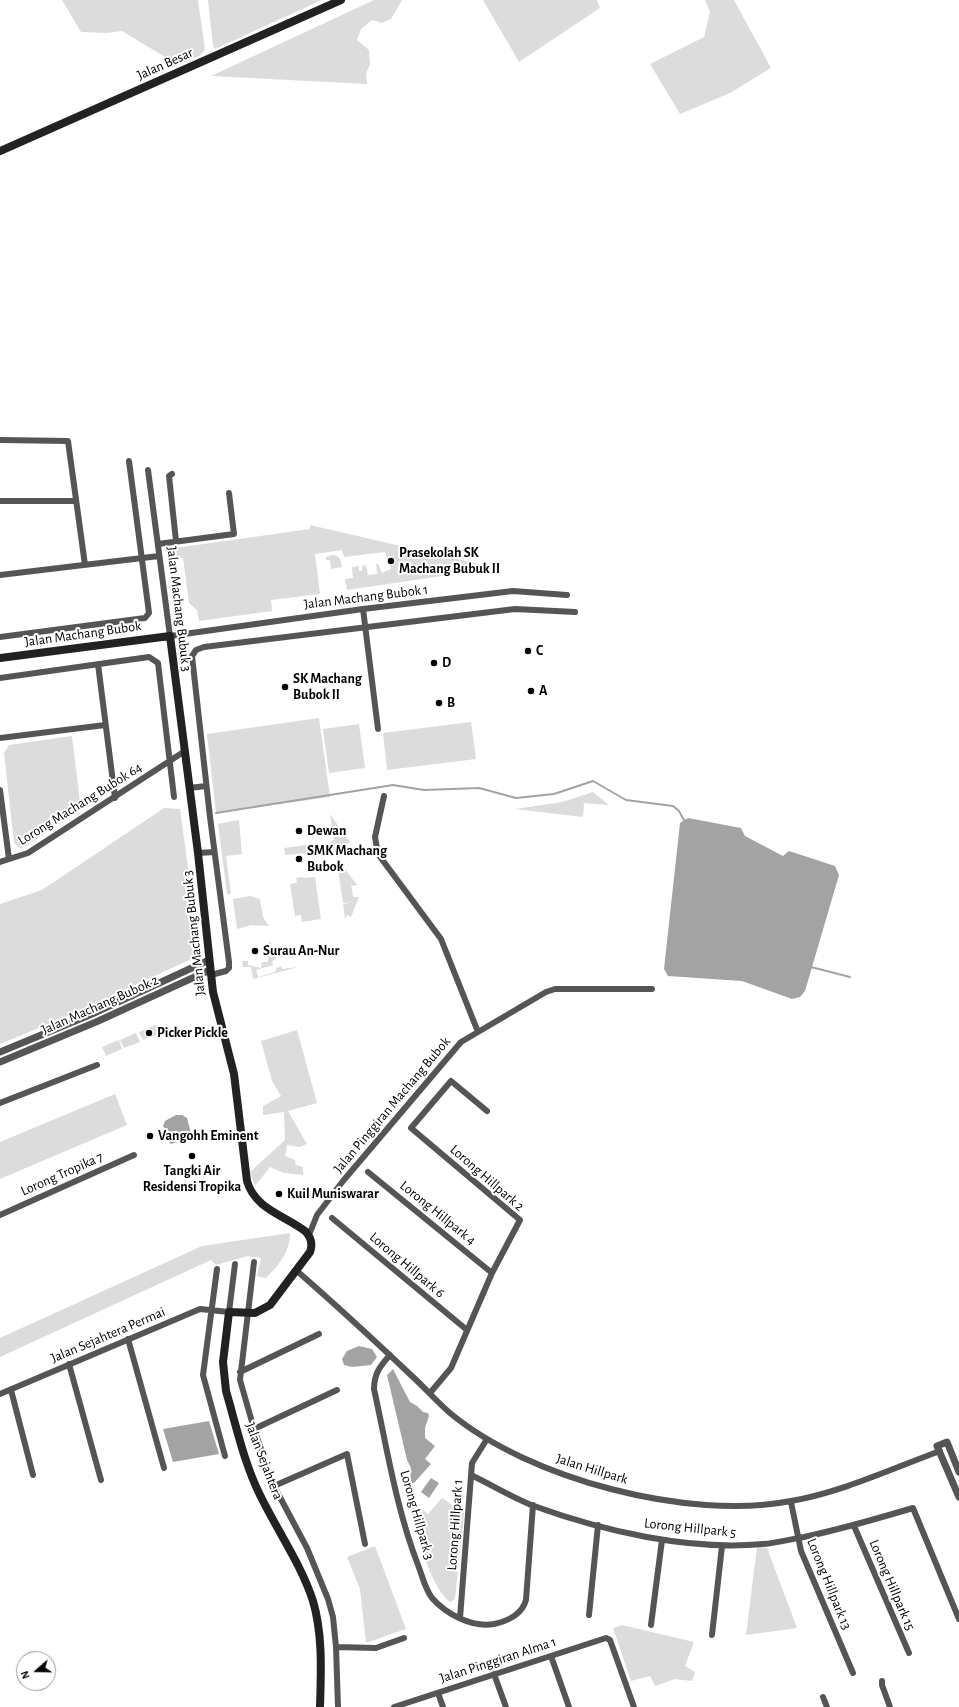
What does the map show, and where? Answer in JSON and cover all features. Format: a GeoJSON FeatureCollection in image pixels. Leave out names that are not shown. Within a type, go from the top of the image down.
{"type":"FeatureCollection","features":[{"type":"Feature","properties":{"kind":"main road","name":"Jalan Besar"},"geometry":{"type":"LineString","coordinates":[[0,151],[341,0]]}},
{"type":"Feature","properties":{"kind":"main road","name":"Jalan Machang Bubok"},"geometry":{"type":"LineString","coordinates":[[0,658],[170,636]]}},
{"type":"Feature","properties":{"kind":"main road","name":"Jalan Machang Bubuk 3"},"geometry":{"type":"LineString","coordinates":[[170,636],[198,853],[210,973],[216,1009],[234,1074],[245,1172],[249,1188],[266,1207],[296,1224],[309,1234]]}},
{"type":"Feature","properties":{"kind":"main road"},"geometry":{"type":"LineString","coordinates":[[229,1312],[247,1314],[255,1313],[270,1305],[297,1271],[311,1248],[309,1234]]}},
{"type":"Feature","properties":{"kind":"main road","name":"Jalan Sejahtera"},"geometry":{"type":"LineString","coordinates":[[229,1312],[223,1362],[226,1391],[260,1494],[288,1547],[313,1601],[317,1619],[320,1651],[320,1707]]}},
{"type":"Feature","properties":{"kind":"street"},"geometry":{"type":"LineString","coordinates":[[0,440],[68,441],[85,565]]}},
{"type":"Feature","properties":{"kind":"street"},"geometry":{"type":"LineString","coordinates":[[0,638],[144,618],[149,613],[129,460]]}},
{"type":"Feature","properties":{"kind":"street","name":"Jalan Machang Bubuk 3"},"geometry":{"type":"LineString","coordinates":[[148,470],[170,636]]}},
{"type":"Feature","properties":{"kind":"street"},"geometry":{"type":"LineString","coordinates":[[172,474],[169,476],[176,541]]}},
{"type":"Feature","properties":{"kind":"street"},"geometry":{"type":"LineString","coordinates":[[158,544],[234,534],[229,493]]}},
{"type":"Feature","properties":{"kind":"street"},"geometry":{"type":"LineString","coordinates":[[0,501],[76,501]]}},
{"type":"Feature","properties":{"kind":"street"},"geometry":{"type":"LineString","coordinates":[[0,575],[159,556]]}},
{"type":"Feature","properties":{"kind":"street","name":"Jalan Machang Bubok 1"},"geometry":{"type":"LineString","coordinates":[[170,636],[363,609],[513,591],[566,595]]}},
{"type":"Feature","properties":{"kind":"street"},"geometry":{"type":"LineString","coordinates":[[363,609],[378,729]]}},
{"type":"Feature","properties":{"kind":"street"},"geometry":{"type":"LineString","coordinates":[[210,973],[226,971],[229,968],[229,962],[206,786],[192,656],[196,650],[204,647],[515,609],[574,612]]}},
{"type":"Feature","properties":{"kind":"street","name":"Jalan Machang Bubuk 3"},"geometry":{"type":"LineString","coordinates":[[98,664],[150,657],[158,663],[174,797]]}},
{"type":"Feature","properties":{"kind":"street"},"geometry":{"type":"LineString","coordinates":[[0,678],[98,664],[115,798]]}},
{"type":"Feature","properties":{"kind":"street"},"geometry":{"type":"LineString","coordinates":[[0,738],[105,725]]}},
{"type":"Feature","properties":{"kind":"street","name":"Lorong Machang Bubok 64"},"geometry":{"type":"LineString","coordinates":[[0,862],[28,853],[115,798],[185,751]]}},
{"type":"Feature","properties":{"kind":"street"},"geometry":{"type":"LineString","coordinates":[[189,788],[206,786]]}},
{"type":"Feature","properties":{"kind":"street"},"geometry":{"type":"LineString","coordinates":[[0,790],[9,860]]}},
{"type":"Feature","properties":{"kind":"street"},"geometry":{"type":"LineString","coordinates":[[384,796],[375,837],[378,854],[441,939],[478,1032]]}},
{"type":"Feature","properties":{"kind":"street"},"geometry":{"type":"LineString","coordinates":[[198,853],[214,852]]}},
{"type":"Feature","properties":{"kind":"street","name":"Jalan Machang Bubok 2"},"geometry":{"type":"LineString","coordinates":[[0,1052],[92,1014],[209,960]]}},
{"type":"Feature","properties":{"kind":"street","name":"Jalan Machang Bubok 2"},"geometry":{"type":"LineString","coordinates":[[0,1062],[210,973]]}},
{"type":"Feature","properties":{"kind":"street"},"geometry":{"type":"LineString","coordinates":[[154,985],[158,994]]}},
{"type":"Feature","properties":{"kind":"street","name":"Jalan Pinggiran Machang Bubok"},"geometry":{"type":"LineString","coordinates":[[309,1234],[317,1215],[343,1181],[461,1042],[555,988],[652,989]]}},
{"type":"Feature","properties":{"kind":"street"},"geometry":{"type":"LineString","coordinates":[[0,1103],[97,1065]]}},
{"type":"Feature","properties":{"kind":"street","name":"Lorong Hillpark 2"},"geometry":{"type":"LineString","coordinates":[[430,1393],[452,1368],[492,1273],[520,1220],[411,1128],[451,1081],[487,1110]]}},
{"type":"Feature","properties":{"kind":"street","name":"Lorong Tropika 7"},"geometry":{"type":"LineString","coordinates":[[0,1215],[134,1155]]}},
{"type":"Feature","properties":{"kind":"street","name":"Lorong Hillpark 4"},"geometry":{"type":"LineString","coordinates":[[368,1172],[492,1273]]}},
{"type":"Feature","properties":{"kind":"street","name":"Lorong Hillpark 6"},"geometry":{"type":"LineString","coordinates":[[332,1218],[467,1330]]}},
{"type":"Feature","properties":{"kind":"street"},"geometry":{"type":"LineString","coordinates":[[254,1262],[240,1372],[245,1400],[274,1486],[306,1548],[328,1599],[333,1617],[336,1647],[338,1707]]}},
{"type":"Feature","properties":{"kind":"street","name":"Jalan Sejahtera"},"geometry":{"type":"LineString","coordinates":[[229,1312],[235,1264]]}},
{"type":"Feature","properties":{"kind":"street"},"geometry":{"type":"LineString","coordinates":[[217,1269],[203,1375],[225,1456]]}},
{"type":"Feature","properties":{"kind":"street","name":"Jalan Hillpark"},"geometry":{"type":"LineString","coordinates":[[297,1271],[390,1355],[450,1412],[487,1439],[533,1462],[562,1474],[608,1488],[666,1501],[720,1507],[791,1502],[848,1486],[940,1451]]}},
{"type":"Feature","properties":{"kind":"street","name":"Jalan Sejahtera Permai"},"geometry":{"type":"LineString","coordinates":[[0,1394],[200,1310],[229,1312]]}},
{"type":"Feature","properties":{"kind":"street"},"geometry":{"type":"LineString","coordinates":[[240,1372],[319,1334]]}},
{"type":"Feature","properties":{"kind":"street"},"geometry":{"type":"LineString","coordinates":[[128,1339],[164,1468]]}},
{"type":"Feature","properties":{"kind":"street","name":"Lorong Hillpark 3"},"geometry":{"type":"LineString","coordinates":[[390,1355],[377,1370],[374,1379],[374,1389],[405,1529],[425,1584],[432,1597],[446,1610],[470,1622],[491,1624],[503,1622],[524,1608],[526,1600],[533,1505]]}},
{"type":"Feature","properties":{"kind":"street"},"geometry":{"type":"LineString","coordinates":[[69,1364],[101,1480]]}},
{"type":"Feature","properties":{"kind":"street"},"geometry":{"type":"LineString","coordinates":[[10,1390],[33,1475]]}},
{"type":"Feature","properties":{"kind":"street"},"geometry":{"type":"LineString","coordinates":[[254,1429],[337,1390]]}},
{"type":"Feature","properties":{"kind":"street","name":"Lorong Hillpark 1"},"geometry":{"type":"LineString","coordinates":[[460,1618],[472,1463],[487,1439]]}},
{"type":"Feature","properties":{"kind":"street"},"geometry":{"type":"LineString","coordinates":[[959,1472],[947,1442],[937,1446],[959,1497]]}},
{"type":"Feature","properties":{"kind":"street"},"geometry":{"type":"LineString","coordinates":[[274,1486],[347,1454],[365,1544]]}},
{"type":"Feature","properties":{"kind":"street","name":"Lorong Hillpark 5"},"geometry":{"type":"LineString","coordinates":[[471,1475],[533,1505],[598,1525],[662,1540],[722,1546],[764,1544],[797,1538],[854,1526],[913,1508],[959,1619]]}},
{"type":"Feature","properties":{"kind":"street","name":"Lorong Hillpark 13"},"geometry":{"type":"LineString","coordinates":[[791,1502],[801,1552],[853,1673]]}},
{"type":"Feature","properties":{"kind":"street"},"geometry":{"type":"LineString","coordinates":[[589,1615],[598,1525]]}},
{"type":"Feature","properties":{"kind":"street","name":"Lorong Hillpark 15"},"geometry":{"type":"LineString","coordinates":[[854,1526],[909,1653]]}},
{"type":"Feature","properties":{"kind":"street"},"geometry":{"type":"LineString","coordinates":[[651,1625],[662,1540]]}},
{"type":"Feature","properties":{"kind":"street"},"geometry":{"type":"LineString","coordinates":[[712,1635],[722,1546]]}},
{"type":"Feature","properties":{"kind":"street"},"geometry":{"type":"LineString","coordinates":[[336,1647],[376,1648],[404,1638]]}},
{"type":"Feature","properties":{"kind":"street","name":"Jalan Pinggiran Alma 1"},"geometry":{"type":"LineString","coordinates":[[394,1707],[602,1639],[610,1640],[634,1707]]}},
{"type":"Feature","properties":{"kind":"street"},"geometry":{"type":"LineString","coordinates":[[551,1656],[569,1707]]}},
{"type":"Feature","properties":{"kind":"street"},"geometry":{"type":"LineString","coordinates":[[494,1674],[506,1707]]}},
{"type":"Feature","properties":{"kind":"street"},"geometry":{"type":"LineString","coordinates":[[882,1681],[890,1707]]}},
{"type":"Feature","properties":{"kind":"street"},"geometry":{"type":"LineString","coordinates":[[438,1693],[442,1707]]}},
{"type":"Feature","properties":{"kind":"street"},"geometry":{"type":"LineString","coordinates":[[823,1697],[827,1707]]}},
{"type":"Feature","properties":{"kind":"shaded area"},"geometry":{"type":"Polygon","coordinates":[[[62,0],[198,0],[205,49],[201,55],[167,70],[165,57],[122,31],[107,33],[81,32],[62,0]]]}},
{"type":"Feature","properties":{"kind":"shaded area"},"geometry":{"type":"Polygon","coordinates":[[[208,0],[322,0],[215,49],[213,46],[208,0]]]}},
{"type":"Feature","properties":{"kind":"shaded area"},"geometry":{"type":"Polygon","coordinates":[[[374,0],[402,0],[391,19],[382,23],[372,20],[361,29],[357,40],[369,50],[370,64],[366,74],[367,84],[211,76],[374,0]]]}},
{"type":"Feature","properties":{"kind":"shaded area"},"geometry":{"type":"Polygon","coordinates":[[[483,0],[597,0],[600,8],[519,62],[483,0]]]}},
{"type":"Feature","properties":{"kind":"shaded area"},"geometry":{"type":"Polygon","coordinates":[[[705,0],[734,0],[771,68],[730,93],[680,114],[650,64],[704,37],[710,12],[705,0]]]}},
{"type":"Feature","properties":{"kind":"shaded area"},"geometry":{"type":"Polygon","coordinates":[[[310,525],[496,568],[347,590],[345,579],[353,578],[352,567],[359,566],[359,571],[362,571],[362,566],[366,565],[368,575],[377,574],[376,564],[378,564],[382,573],[391,569],[385,552],[344,557],[342,550],[315,554],[320,594],[271,600],[272,611],[199,621],[197,610],[189,603],[183,558],[170,558],[168,549],[310,529],[310,525]]]}},
{"type":"Feature","properties":{"kind":"shaded area"},"geometry":{"type":"Polygon","coordinates":[[[332,555],[340,558],[342,567],[331,569],[330,560],[326,560],[326,557],[332,555]]]}},
{"type":"Feature","properties":{"kind":"shaded area"},"geometry":{"type":"Polygon","coordinates":[[[319,718],[330,797],[216,813],[207,734],[319,718]]]}},
{"type":"Feature","properties":{"kind":"shaded area"},"geometry":{"type":"Polygon","coordinates":[[[471,722],[476,759],[387,770],[383,733],[471,722]]]}},
{"type":"Feature","properties":{"kind":"shaded area"},"geometry":{"type":"Polygon","coordinates":[[[359,724],[365,768],[329,773],[323,729],[359,724]]]}},
{"type":"Feature","properties":{"kind":"shaded area"},"geometry":{"type":"Polygon","coordinates":[[[72,736],[81,810],[21,849],[14,843],[4,753],[9,745],[72,736]]]}},
{"type":"Feature","properties":{"kind":"shaded area"},"geometry":{"type":"Polygon","coordinates":[[[593,792],[609,805],[584,803],[583,817],[515,809],[562,802],[593,792]]]}},
{"type":"Feature","properties":{"kind":"shaded area"},"geometry":{"type":"Polygon","coordinates":[[[164,808],[180,809],[200,955],[66,1017],[0,1044],[0,904],[42,890],[164,808]]]}},
{"type":"Feature","properties":{"kind":"shaded area"},"geometry":{"type":"Polygon","coordinates":[[[330,814],[350,842],[336,852],[333,850],[328,850],[331,841],[334,840],[330,814]]]}},
{"type":"Feature","properties":{"kind":"shaded area"},"geometry":{"type":"Polygon","coordinates":[[[688,818],[741,828],[745,836],[783,856],[789,851],[835,866],[839,875],[805,991],[800,997],[792,999],[742,981],[668,976],[664,969],[680,823],[688,818]]]}},
{"type":"Feature","properties":{"kind":"shaded area"},"geometry":{"type":"Polygon","coordinates":[[[239,820],[242,854],[226,856],[231,894],[227,894],[218,824],[239,820]]]}},
{"type":"Feature","properties":{"kind":"shaded area"},"geometry":{"type":"Polygon","coordinates":[[[306,845],[307,853],[285,855],[284,848],[306,845]]]}},
{"type":"Feature","properties":{"kind":"shaded area"},"geometry":{"type":"Polygon","coordinates":[[[338,869],[341,872],[345,869],[357,885],[352,886],[351,882],[353,897],[359,897],[351,917],[347,915],[345,919],[343,904],[354,902],[343,903],[338,869]]]}},
{"type":"Feature","properties":{"kind":"shaded area"},"geometry":{"type":"Polygon","coordinates":[[[315,877],[321,919],[302,922],[301,915],[295,916],[290,884],[297,883],[296,878],[315,877]]]}},
{"type":"Feature","properties":{"kind":"shaded area"},"geometry":{"type":"Polygon","coordinates":[[[250,896],[260,899],[263,917],[269,926],[251,925],[237,929],[233,899],[250,896]]]}},
{"type":"Feature","properties":{"kind":"shaded area"},"geometry":{"type":"Polygon","coordinates":[[[269,942],[271,942],[276,959],[272,961],[273,965],[256,970],[258,977],[275,972],[277,968],[281,966],[282,969],[299,967],[253,979],[251,967],[243,967],[242,961],[248,961],[248,965],[261,968],[262,962],[268,962],[269,942]]]}},
{"type":"Feature","properties":{"kind":"shaded area","name":"Picker Pickle"},"geometry":{"type":"Polygon","coordinates":[[[155,1025],[159,1034],[143,1040],[139,1032],[155,1025]]]}},
{"type":"Feature","properties":{"kind":"shaded area"},"geometry":{"type":"Polygon","coordinates":[[[297,1030],[317,1103],[288,1111],[307,1144],[300,1147],[287,1145],[285,1156],[295,1160],[296,1165],[303,1167],[303,1175],[284,1173],[270,1167],[255,1186],[250,1172],[285,1140],[284,1112],[263,1115],[263,1106],[281,1096],[272,1081],[261,1041],[297,1030]]]}},
{"type":"Feature","properties":{"kind":"shaded area","name":"Picker Pickle"},"geometry":{"type":"Polygon","coordinates":[[[136,1033],[140,1042],[124,1048],[120,1040],[136,1033]]]}},
{"type":"Feature","properties":{"kind":"shaded area","name":"Picker Pickle"},"geometry":{"type":"Polygon","coordinates":[[[119,1040],[122,1049],[106,1056],[102,1047],[119,1040]]]}},
{"type":"Feature","properties":{"kind":"shaded area"},"geometry":{"type":"Polygon","coordinates":[[[115,1094],[127,1125],[0,1179],[0,1142],[115,1094]]]}},
{"type":"Feature","properties":{"kind":"shaded area"},"geometry":{"type":"Polygon","coordinates":[[[176,1115],[182,1115],[187,1118],[192,1137],[171,1144],[168,1141],[167,1131],[163,1126],[165,1121],[176,1115]]]}},
{"type":"Feature","properties":{"kind":"shaded area"},"geometry":{"type":"Polygon","coordinates":[[[290,1233],[290,1240],[283,1258],[266,1278],[257,1276],[261,1258],[248,1256],[216,1265],[211,1260],[0,1357],[0,1338],[202,1246],[290,1233]]]}},
{"type":"Feature","properties":{"kind":"shaded area"},"geometry":{"type":"Polygon","coordinates":[[[359,1346],[372,1349],[377,1357],[371,1365],[352,1367],[344,1365],[342,1359],[347,1351],[359,1346]]]}},
{"type":"Feature","properties":{"kind":"shaded area"},"geometry":{"type":"Polygon","coordinates":[[[393,1369],[410,1402],[423,1412],[428,1413],[429,1416],[425,1428],[425,1438],[435,1446],[425,1459],[431,1464],[414,1483],[410,1483],[411,1468],[407,1460],[387,1375],[393,1369]]]}},
{"type":"Feature","properties":{"kind":"shaded area"},"geometry":{"type":"Polygon","coordinates":[[[209,1421],[219,1454],[173,1462],[163,1429],[209,1421]]]}},
{"type":"Feature","properties":{"kind":"shaded area"},"geometry":{"type":"Polygon","coordinates":[[[431,1478],[439,1483],[429,1498],[421,1492],[431,1478]]]}},
{"type":"Feature","properties":{"kind":"shaded area"},"geometry":{"type":"Polygon","coordinates":[[[442,1498],[464,1513],[455,1599],[450,1602],[443,1595],[436,1584],[430,1570],[419,1540],[409,1500],[428,1514],[442,1498]]]}},
{"type":"Feature","properties":{"kind":"shaded area"},"geometry":{"type":"Polygon","coordinates":[[[375,1546],[406,1629],[366,1643],[360,1589],[347,1557],[375,1546]]]}},
{"type":"Feature","properties":{"kind":"shaded area"},"geometry":{"type":"Polygon","coordinates":[[[757,1547],[767,1548],[797,1628],[746,1635],[757,1547]]]}},
{"type":"Feature","properties":{"kind":"shaded area"},"geometry":{"type":"Polygon","coordinates":[[[622,1625],[694,1642],[685,1666],[695,1672],[692,1681],[675,1679],[655,1686],[650,1676],[631,1681],[613,1628],[622,1625]]]}},
{"type":"Feature","properties":{"kind":"waterway"},"geometry":{"type":"LineString","coordinates":[[216,813],[393,785],[424,790],[479,788],[516,798],[554,794],[593,781],[626,800],[673,806],[679,811],[685,822]]}},
{"type":"Feature","properties":{"kind":"waterway"},"geometry":{"type":"LineString","coordinates":[[811,967],[850,977]]}},
{"type":"Feature","properties":{"kind":"place","name":"Prasekolah SK Machang Bubuk II"},"geometry":{"type":"Point","coordinates":[391,561]}},
{"type":"Feature","properties":{"kind":"place","name":"C"},"geometry":{"type":"Point","coordinates":[528,651]}},
{"type":"Feature","properties":{"kind":"place","name":"D"},"geometry":{"type":"Point","coordinates":[434,663]}},
{"type":"Feature","properties":{"kind":"place","name":"SK Machang Bubok II"},"geometry":{"type":"Point","coordinates":[285,687]}},
{"type":"Feature","properties":{"kind":"place","name":"A"},"geometry":{"type":"Point","coordinates":[531,691]}},
{"type":"Feature","properties":{"kind":"place","name":"B"},"geometry":{"type":"Point","coordinates":[439,703]}},
{"type":"Feature","properties":{"kind":"place","name":"Dewan"},"geometry":{"type":"Point","coordinates":[299,831]}},
{"type":"Feature","properties":{"kind":"place","name":"SMK Machang Bubok"},"geometry":{"type":"Point","coordinates":[299,859]}},
{"type":"Feature","properties":{"kind":"place","name":"Surau An-Nur"},"geometry":{"type":"Point","coordinates":[255,951]}},
{"type":"Feature","properties":{"kind":"place","name":"Picker Pickle"},"geometry":{"type":"Point","coordinates":[149,1033]}},
{"type":"Feature","properties":{"kind":"place","name":"Vangohh Eminent"},"geometry":{"type":"Point","coordinates":[150,1136]}},
{"type":"Feature","properties":{"kind":"place","name":"Tangki Air Residensi Tropika"},"geometry":{"type":"Point","coordinates":[192,1156]}},
{"type":"Feature","properties":{"kind":"place","name":"Kuil Muniswarar"},"geometry":{"type":"Point","coordinates":[279,1194]}}]}
